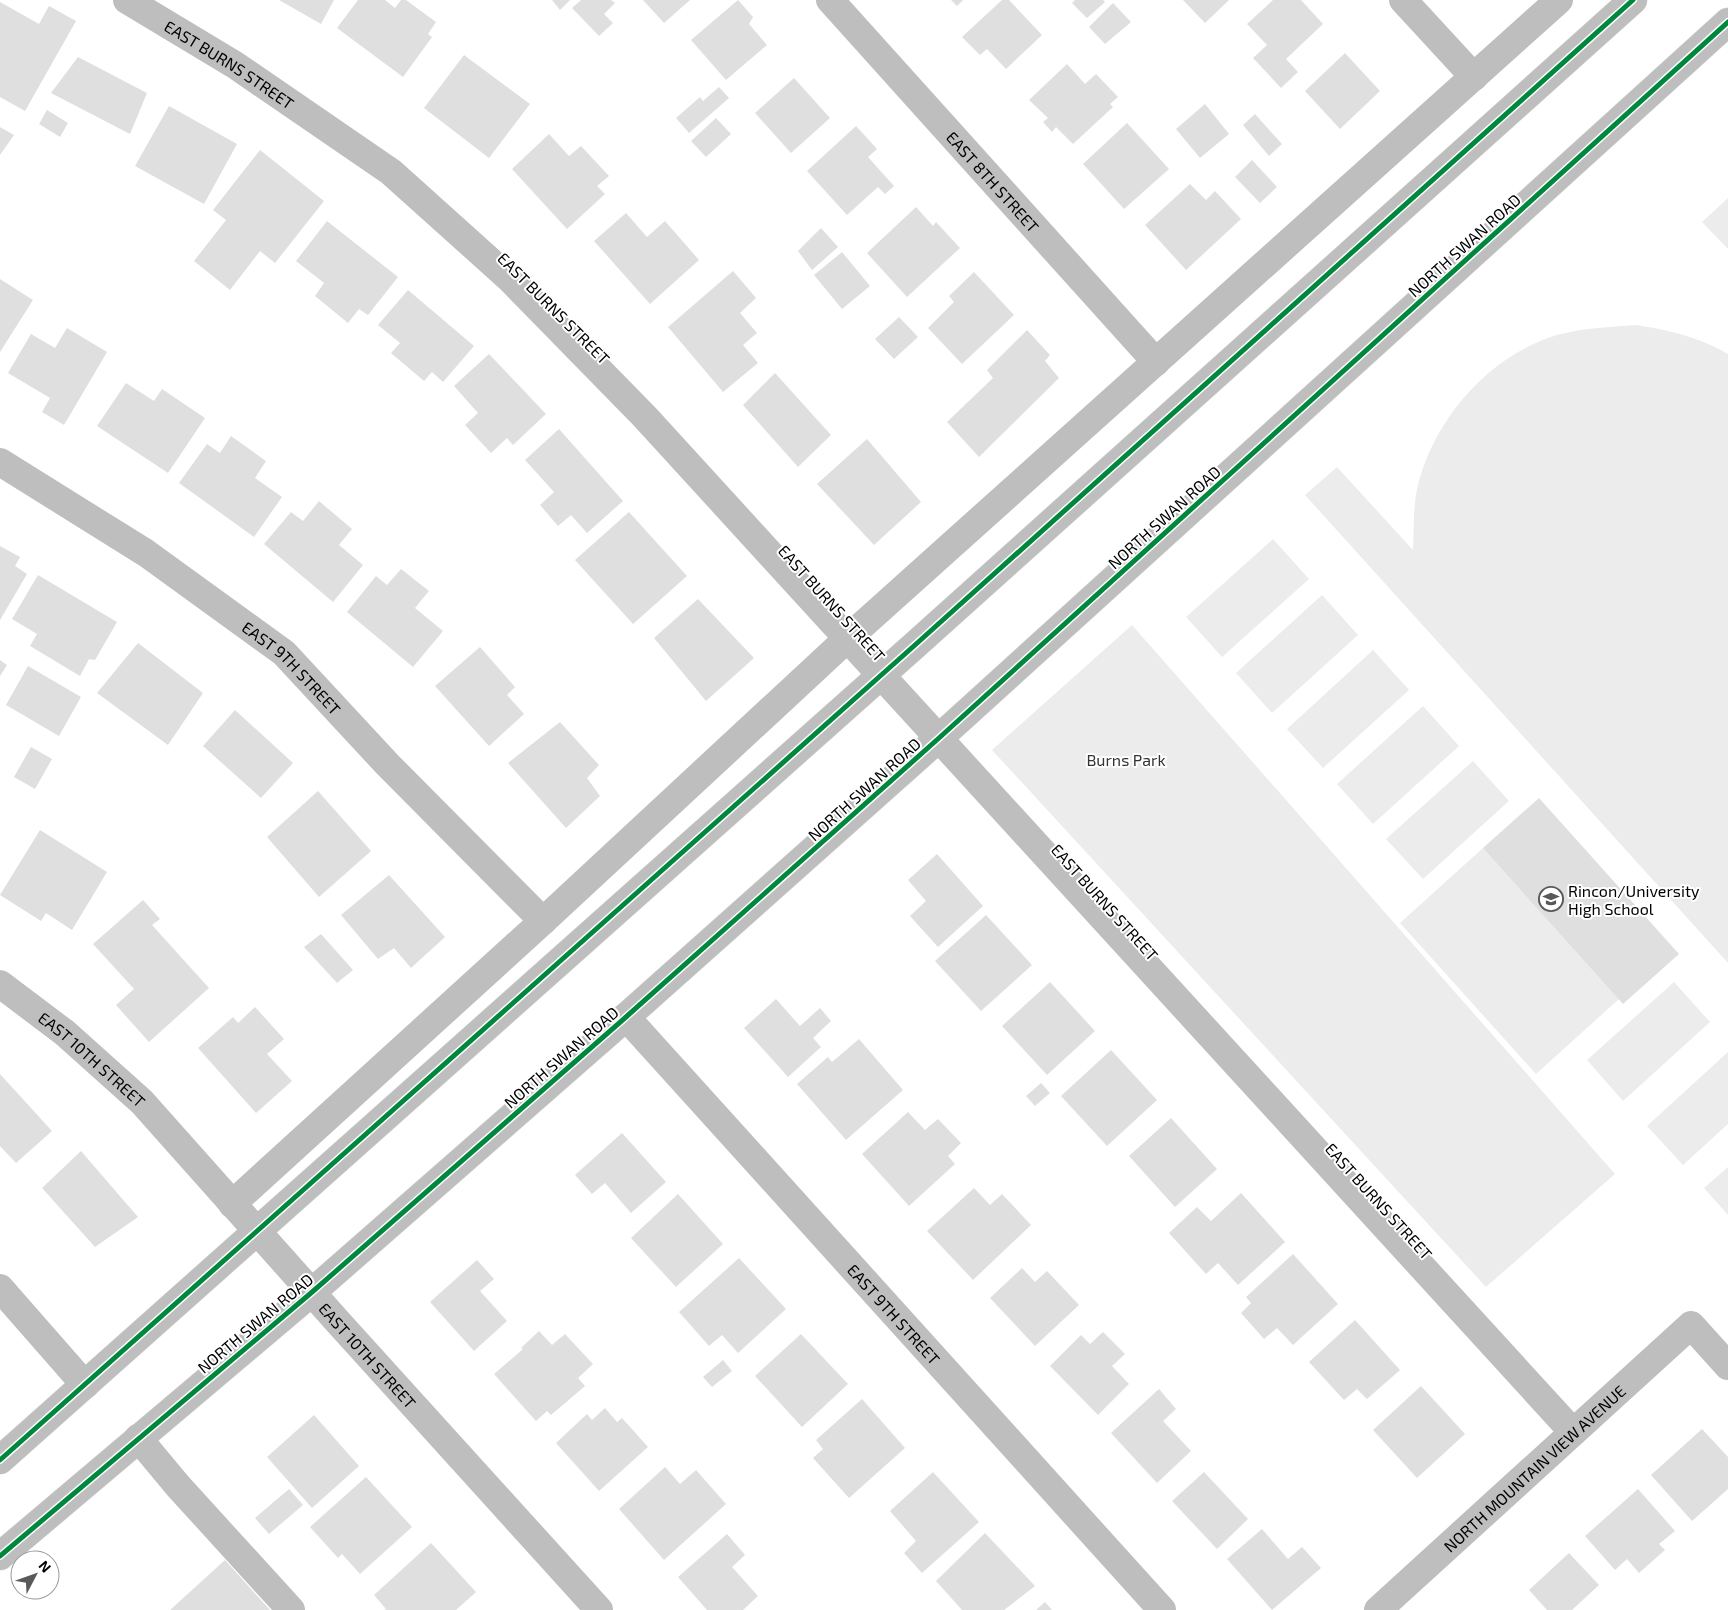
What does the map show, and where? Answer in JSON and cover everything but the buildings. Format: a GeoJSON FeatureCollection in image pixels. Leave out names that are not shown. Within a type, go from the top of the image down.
{"type":"FeatureCollection","features":[{"type":"Feature","properties":{"kind":"street","name":"EAST BURNS STREET"},"geometry":{"type":"LineString","coordinates":[[127,0],[235,65],[391,172],[510,278],[645,418],[848,638],[1573,1432]]}},
{"type":"Feature","properties":{"kind":"street","name":"EAST 8TH STREET"},"geometry":{"type":"LineString","coordinates":[[830,0],[1156,362]]}},
{"type":"Feature","properties":{"kind":"street"},"geometry":{"type":"LineString","coordinates":[[1403,0],[1474,77]]}},
{"type":"Feature","properties":{"kind":"street"},"geometry":{"type":"LineString","coordinates":[[232,1204],[543,921],[848,638],[1559,0]]}},
{"type":"Feature","properties":{"kind":"street"},"geometry":{"type":"LineString","coordinates":[[0,1460],[881,675],[1632,0]]}},
{"type":"Feature","properties":{"kind":"street","name":"NORTH SWAN ROAD"},"geometry":{"type":"LineString","coordinates":[[0,1556],[311,1292],[626,1016],[939,738],[1728,22]]}},
{"type":"Feature","properties":{"kind":"street","name":"EAST 9TH STREET"},"geometry":{"type":"LineString","coordinates":[[0,462],[146,552],[284,653],[388,765],[543,921]]}},
{"type":"Feature","properties":{"kind":"street","name":"EAST 10TH STREET"},"geometry":{"type":"LineString","coordinates":[[0,984],[64,1033],[142,1102],[599,1610]]}},
{"type":"Feature","properties":{"kind":"street","name":"EAST 9TH STREET"},"geometry":{"type":"LineString","coordinates":[[626,1016],[1162,1610]]}},
{"type":"Feature","properties":{"kind":"street"},"geometry":{"type":"LineString","coordinates":[[0,1288],[85,1386]]}},
{"type":"Feature","properties":{"kind":"street","name":"NORTH MOUNTAIN VIEW AVENUE"},"geometry":{"type":"LineString","coordinates":[[1378,1610],[1690,1325],[1728,1366]]}},
{"type":"Feature","properties":{"kind":"street"},"geometry":{"type":"LineString","coordinates":[[138,1438],[178,1486],[291,1610]]}},
{"type":"Feature","properties":{"kind":"green space"},"geometry":{"type":"Polygon","coordinates":[[[1728,198],[1728,249],[1702,222],[1728,198]]]}},
{"type":"Feature","properties":{"kind":"green space"},"geometry":{"type":"Polygon","coordinates":[[[1636,325],[1684,335],[1728,354],[1728,963],[1305,495],[1337,467],[1413,550],[1417,489],[1425,463],[1450,415],[1467,394],[1508,358],[1532,345],[1557,335],[1577,331],[1636,325]]]}},
{"type":"Feature","properties":{"kind":"green space"},"geometry":{"type":"Polygon","coordinates":[[[1273,539],[1309,579],[1222,657],[1186,617],[1273,539]]]}},
{"type":"Feature","properties":{"kind":"green space"},"geometry":{"type":"Polygon","coordinates":[[[1322,595],[1358,635],[1272,713],[1236,673],[1322,595]]]}},
{"type":"Feature","properties":{"kind":"green space","name":"Burns Park"},"geometry":{"type":"Polygon","coordinates":[[[1132,625],[1615,1174],[1486,1287],[992,750],[1132,625]]]}},
{"type":"Feature","properties":{"kind":"green space"},"geometry":{"type":"Polygon","coordinates":[[[1373,650],[1409,690],[1323,768],[1287,729],[1373,650]]]}},
{"type":"Feature","properties":{"kind":"green space"},"geometry":{"type":"Polygon","coordinates":[[[1423,706],[1459,746],[1373,824],[1337,784],[1423,706]]]}},
{"type":"Feature","properties":{"kind":"green space"},"geometry":{"type":"Polygon","coordinates":[[[1473,761],[1509,801],[1423,879],[1386,839],[1473,761]]]}},
{"type":"Feature","properties":{"kind":"green space"},"geometry":{"type":"Polygon","coordinates":[[[1483,848],[1619,999],[1536,1074],[1400,923],[1483,848]]]}},
{"type":"Feature","properties":{"kind":"green space"},"geometry":{"type":"Polygon","coordinates":[[[1674,982],[1710,1022],[1623,1101],[1587,1060],[1674,982]]]}},
{"type":"Feature","properties":{"kind":"green space"},"geometry":{"type":"Polygon","coordinates":[[[1728,1052],[1728,1124],[1683,1165],[1647,1126],[1728,1052]]]}},
{"type":"Feature","properties":{"kind":"green space"},"geometry":{"type":"Polygon","coordinates":[[[1728,1167],[1728,1215],[1704,1188],[1728,1167]]]}},
{"type":"Feature","properties":{"kind":"cycle path"},"geometry":{"type":"LineString","coordinates":[[0,1460],[915,645],[1633,0]]}},
{"type":"Feature","properties":{"kind":"cycle path"},"geometry":{"type":"LineString","coordinates":[[0,1556],[311,1293],[626,1017],[939,738],[1728,22]]}},
{"type":"Feature","properties":{"kind":"place","name":"Rincon/University High School"},"geometry":{"type":"Point","coordinates":[1551,899]}}]}
